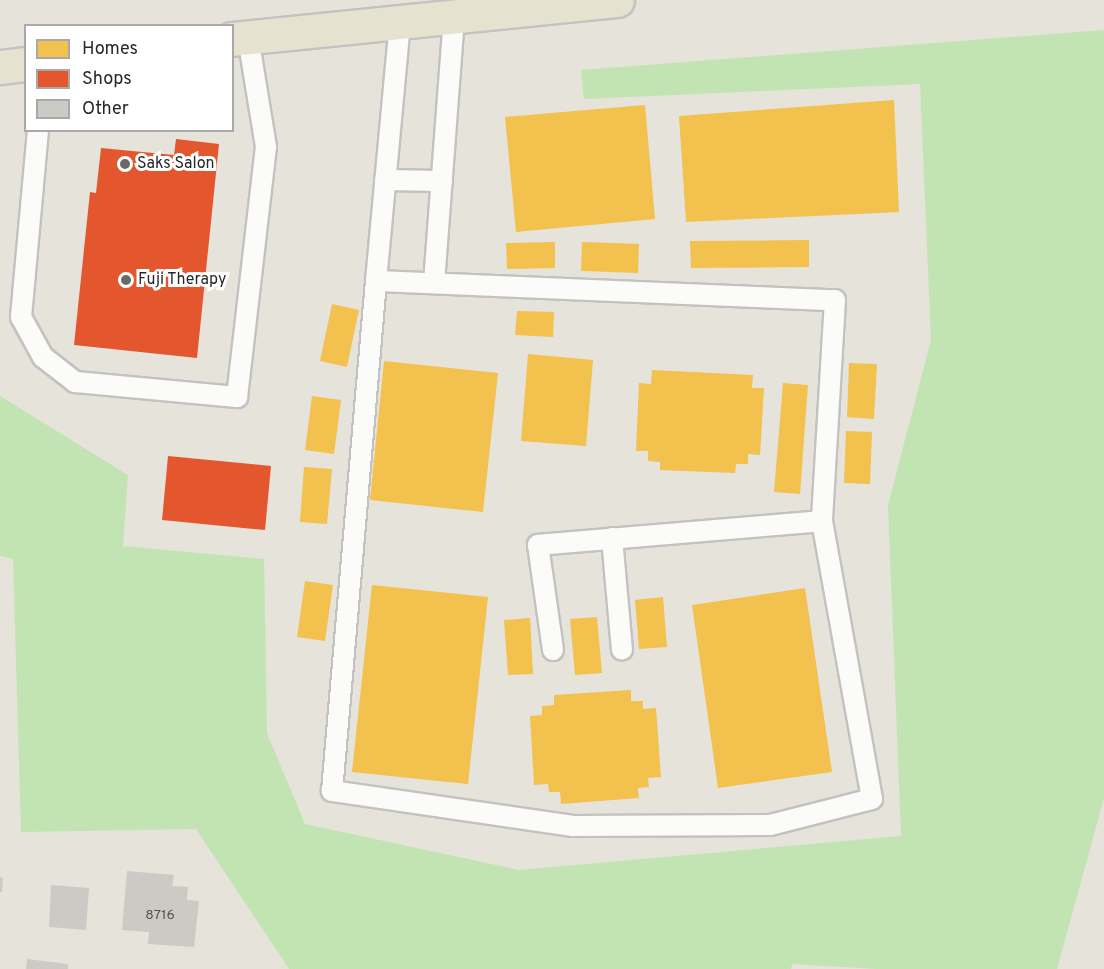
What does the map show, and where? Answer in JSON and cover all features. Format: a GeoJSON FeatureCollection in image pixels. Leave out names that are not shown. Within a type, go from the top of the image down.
{"type":"FeatureCollection","features":[{"type":"Feature","properties":{"kind":"main road"},"geometry":{"type":"LineString","coordinates":[[240,38],[617,0]]}},
{"type":"Feature","properties":{"kind":"main road"},"geometry":{"type":"LineString","coordinates":[[0,68],[24,64]]}},
{"type":"Feature","properties":{"kind":"lane"},"geometry":{"type":"LineString","coordinates":[[435,283],[454,18]]}},
{"type":"Feature","properties":{"kind":"lane"},"geometry":{"type":"LineString","coordinates":[[376,281],[835,300],[822,521],[872,799],[770,825],[573,825],[332,791],[376,281],[400,23]]}},
{"type":"Feature","properties":{"kind":"lane"},"geometry":{"type":"LineString","coordinates":[[38,132],[21,317],[44,357],[75,382],[237,398],[266,147],[240,38]]}},
{"type":"Feature","properties":{"kind":"lane"},"geometry":{"type":"LineString","coordinates":[[385,180],[442,181]]}},
{"type":"Feature","properties":{"kind":"lane"},"geometry":{"type":"LineString","coordinates":[[552,650],[538,544],[822,521]]}},
{"type":"Feature","properties":{"kind":"lane"},"geometry":{"type":"LineString","coordinates":[[612,538],[622,650]]}},
{"type":"Feature","properties":{"kind":"green space"},"geometry":{"type":"Polygon","coordinates":[[[1104,30],[1104,798],[1057,969],[877,969],[792,964],[791,969],[289,969],[196,829],[21,832],[13,559],[0,556],[0,396],[128,475],[123,546],[264,559],[267,733],[305,824],[519,870],[901,836],[888,505],[931,340],[920,84],[584,99],[581,70],[1104,30]]]}},
{"type":"Feature","properties":{"kind":"building: Homes"},"geometry":{"type":"Polygon","coordinates":[[[894,100],[899,212],[686,222],[679,116],[894,100]]]}},
{"type":"Feature","properties":{"kind":"building: Homes"},"geometry":{"type":"Polygon","coordinates":[[[645,105],[655,219],[516,232],[505,117],[645,105]]]}},
{"type":"Feature","properties":{"kind":"building: Homes"},"geometry":{"type":"Polygon","coordinates":[[[809,240],[809,267],[691,268],[690,241],[809,240]]]}},
{"type":"Feature","properties":{"kind":"building: Homes"},"geometry":{"type":"Polygon","coordinates":[[[555,242],[555,268],[507,269],[506,243],[555,242]]]}},
{"type":"Feature","properties":{"kind":"building: Homes"},"geometry":{"type":"Polygon","coordinates":[[[582,242],[639,244],[638,273],[581,271],[582,242]]]}},
{"type":"Feature","properties":{"kind":"building: Homes"},"geometry":{"type":"Polygon","coordinates":[[[332,304],[359,310],[347,367],[320,361],[332,304]]]}},
{"type":"Feature","properties":{"kind":"building: Homes"},"geometry":{"type":"Polygon","coordinates":[[[517,311],[554,312],[553,337],[515,335],[517,311]]]}},
{"type":"Feature","properties":{"kind":"building: Homes"},"geometry":{"type":"Polygon","coordinates":[[[528,354],[593,360],[586,446],[521,441],[528,354]]]}},
{"type":"Feature","properties":{"kind":"building: Homes"},"geometry":{"type":"Polygon","coordinates":[[[384,361],[498,373],[483,512],[370,500],[384,361]]]}},
{"type":"Feature","properties":{"kind":"building: Homes"},"geometry":{"type":"Polygon","coordinates":[[[849,363],[877,364],[874,419],[847,417],[849,363]]]}},
{"type":"Feature","properties":{"kind":"building: Homes"},"geometry":{"type":"Polygon","coordinates":[[[652,370],[753,375],[752,388],[764,388],[760,455],[748,454],[748,464],[736,464],[735,473],[660,470],[660,462],[648,461],[648,451],[636,451],[639,383],[651,384],[652,370]]]}},
{"type":"Feature","properties":{"kind":"building: Homes"},"geometry":{"type":"Polygon","coordinates":[[[783,383],[808,385],[800,494],[774,492],[783,383]]]}},
{"type":"Feature","properties":{"kind":"building: Homes"},"geometry":{"type":"Polygon","coordinates":[[[312,396],[341,400],[334,454],[305,450],[312,396]]]}},
{"type":"Feature","properties":{"kind":"building: Homes"},"geometry":{"type":"Polygon","coordinates":[[[846,431],[872,432],[870,484],[844,483],[846,431]]]}},
{"type":"Feature","properties":{"kind":"building: Homes"},"geometry":{"type":"Polygon","coordinates":[[[304,467],[332,469],[327,524],[300,522],[304,467]]]}},
{"type":"Feature","properties":{"kind":"building: Homes"},"geometry":{"type":"Polygon","coordinates":[[[305,581],[333,585],[325,641],[297,637],[305,581]]]}},
{"type":"Feature","properties":{"kind":"building: Homes"},"geometry":{"type":"Polygon","coordinates":[[[372,585],[488,597],[468,784],[352,772],[372,585]]]}},
{"type":"Feature","properties":{"kind":"building: Homes"},"geometry":{"type":"Polygon","coordinates":[[[805,588],[832,772],[718,788],[692,605],[805,588]]]}},
{"type":"Feature","properties":{"kind":"building: Homes"},"geometry":{"type":"Polygon","coordinates":[[[663,597],[667,647],[639,649],[635,600],[663,597]]]}},
{"type":"Feature","properties":{"kind":"building: Homes"},"geometry":{"type":"Polygon","coordinates":[[[597,617],[602,673],[575,675],[570,619],[597,617]]]}},
{"type":"Feature","properties":{"kind":"building: Homes"},"geometry":{"type":"Polygon","coordinates":[[[530,618],[533,674],[508,675],[504,620],[530,618]]]}},
{"type":"Feature","properties":{"kind":"building: Homes"},"geometry":{"type":"Polygon","coordinates":[[[631,690],[631,701],[643,701],[643,709],[656,708],[661,777],[648,778],[649,787],[638,788],[639,798],[561,804],[560,792],[549,792],[548,784],[534,785],[530,716],[542,715],[542,706],[554,705],[554,695],[631,690]]]}},
{"type":"Feature","properties":{"kind":"building: Shops"},"geometry":{"type":"Polygon","coordinates":[[[176,139],[219,144],[197,358],[74,345],[90,192],[96,193],[101,148],[174,155],[176,139]]]}},
{"type":"Feature","properties":{"kind":"building: Shops"},"geometry":{"type":"Polygon","coordinates":[[[168,456],[271,466],[265,530],[162,520],[168,456]]]}},
{"type":"Feature","properties":{"kind":"building: Other"},"geometry":{"type":"Polygon","coordinates":[[[127,871],[174,875],[172,886],[188,887],[187,900],[199,901],[194,947],[148,944],[149,932],[122,930],[127,871]]]}},
{"type":"Feature","properties":{"kind":"building: Other"},"geometry":{"type":"Polygon","coordinates":[[[0,877],[3,878],[2,892],[0,892],[0,877]]]}},
{"type":"Feature","properties":{"kind":"building: Other"},"geometry":{"type":"Polygon","coordinates":[[[51,885],[89,888],[86,930],[49,927],[51,885]]]}},
{"type":"Feature","properties":{"kind":"building: Other"},"geometry":{"type":"Polygon","coordinates":[[[27,959],[68,964],[68,969],[26,969],[27,959]]]}},
{"type":"Feature","properties":{"kind":"place","name":"Saks Salon"},"geometry":{"type":"Point","coordinates":[125,164]}},
{"type":"Feature","properties":{"kind":"place","name":"Fuji Therapy"},"geometry":{"type":"Point","coordinates":[126,280]}}]}
